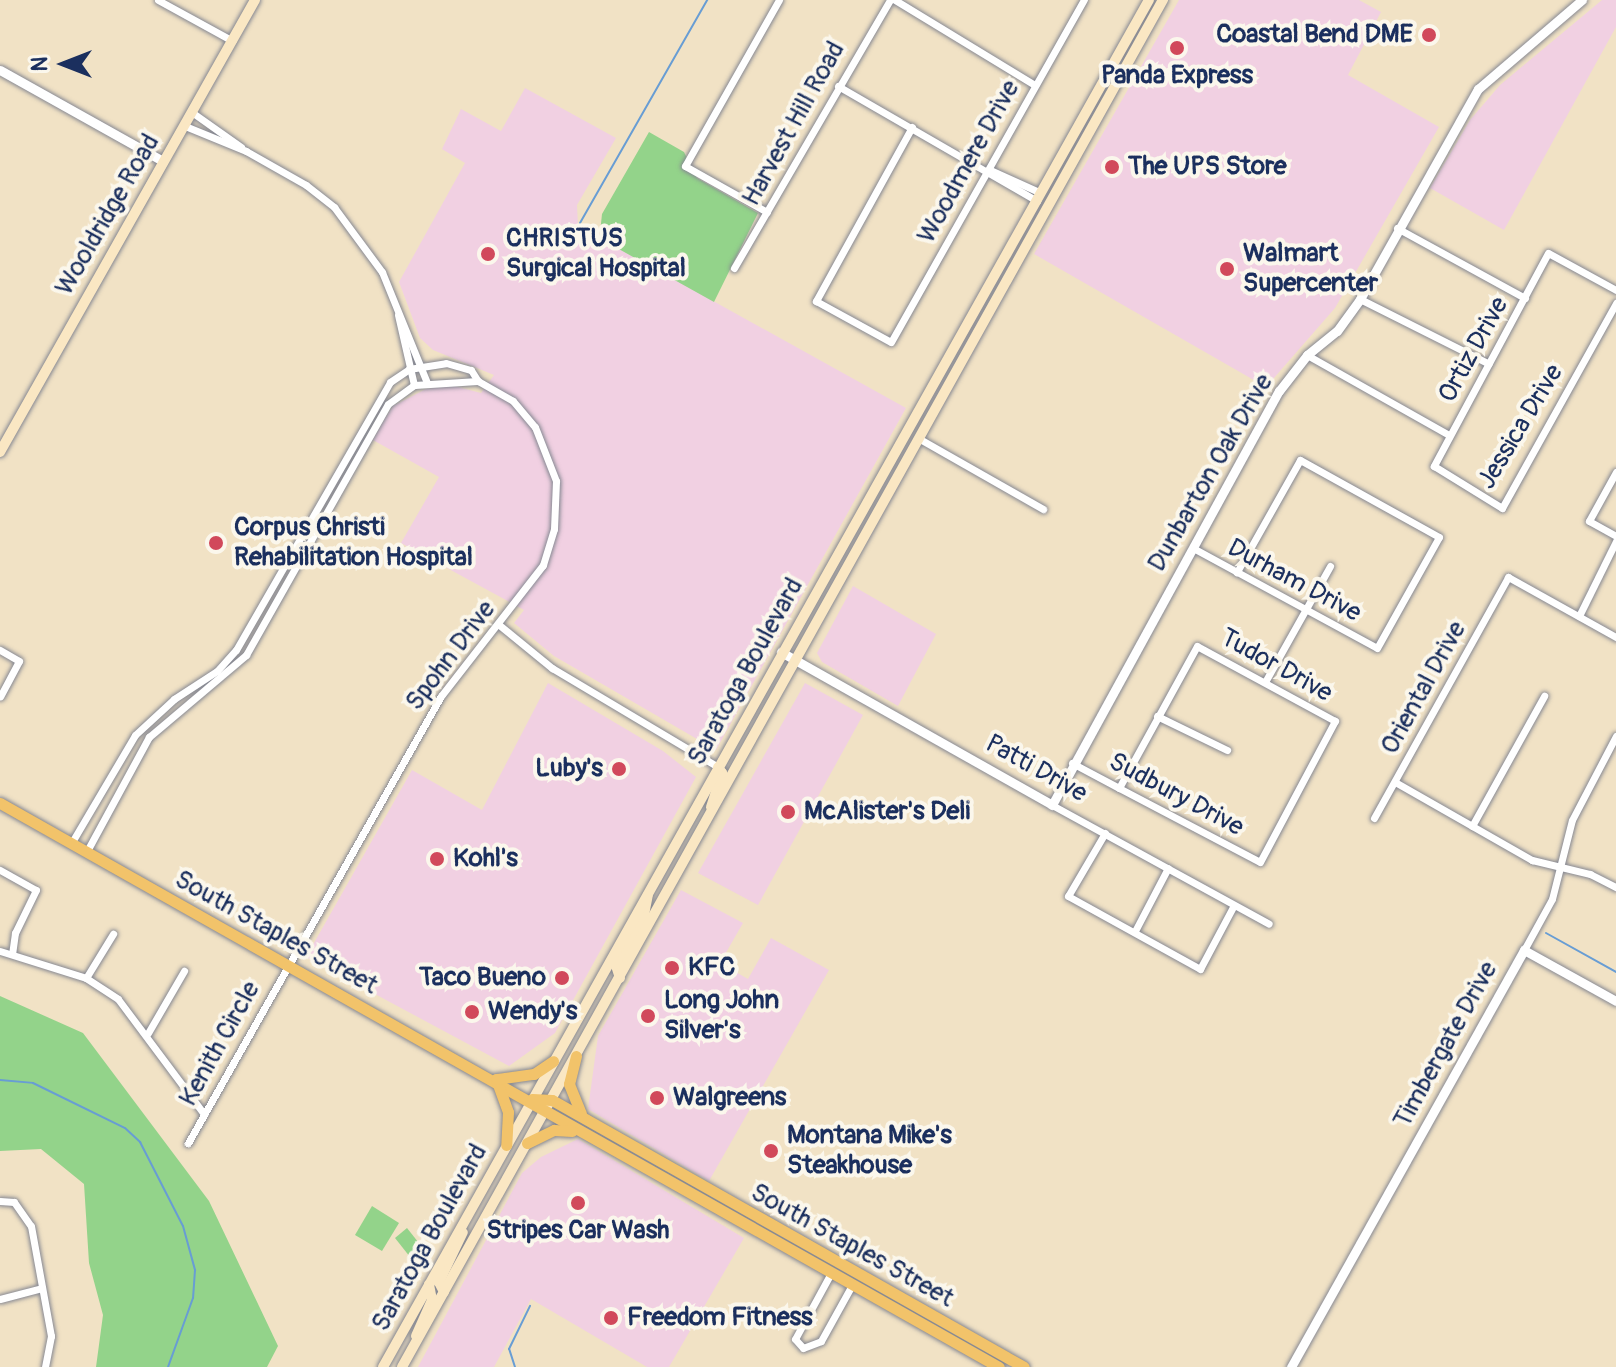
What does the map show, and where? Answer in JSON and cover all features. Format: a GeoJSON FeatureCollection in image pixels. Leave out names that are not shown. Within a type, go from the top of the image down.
{"type":"FeatureCollection","features":[{"type":"Feature","properties":{"kind":"main road","name":"Wooldridge Road"},"geometry":{"type":"LineString","coordinates":[[0,452],[255,0]]}},
{"type":"Feature","properties":{"kind":"main road","name":"Saratoga Boulevard"},"geometry":{"type":"LineString","coordinates":[[383,1367],[650,885],[1149,0]]}},
{"type":"Feature","properties":{"kind":"main road","name":"Saratoga Boulevard"},"geometry":{"type":"LineString","coordinates":[[402,1367],[1161,2]]}},
{"type":"Feature","properties":{"kind":"main road"},"geometry":{"type":"LineString","coordinates":[[1054,196],[1055,168]]}},
{"type":"Feature","properties":{"kind":"main road"},"geometry":{"type":"LineString","coordinates":[[1037,226],[1039,197]]}},
{"type":"Feature","properties":{"kind":"main road"},"geometry":{"type":"LineString","coordinates":[[918,438],[915,432],[930,393]]}},
{"type":"Feature","properties":{"kind":"main road"},"geometry":{"type":"LineString","coordinates":[[709,817],[722,773],[718,767]]}},
{"type":"Feature","properties":{"kind":"main road","name":"South Staples Street"},"geometry":{"type":"LineString","coordinates":[[0,803],[532,1099],[544,1113],[577,1132],[999,1367]]}},
{"type":"Feature","properties":{"kind":"main road"},"geometry":{"type":"LineString","coordinates":[[620,978],[616,966],[644,915],[650,885]]}},
{"type":"Feature","properties":{"kind":"main road"},"geometry":{"type":"LineString","coordinates":[[576,1056],[570,1098],[584,1118]]}},
{"type":"Feature","properties":{"kind":"main road"},"geometry":{"type":"LineString","coordinates":[[506,1145],[508,1112],[496,1079],[534,1074],[553,1061]]}},
{"type":"Feature","properties":{"kind":"main road","name":"South Staples Street"},"geometry":{"type":"LineString","coordinates":[[532,1099],[552,1100],[1024,1367]]}},
{"type":"Feature","properties":{"kind":"main road"},"geometry":{"type":"LineString","coordinates":[[527,1143],[554,1130],[577,1132]]}},
{"type":"Feature","properties":{"kind":"main road"},"geometry":{"type":"LineString","coordinates":[[444,1292],[439,1282],[459,1246],[466,1218]]}},
{"type":"Feature","properties":{"kind":"main road"},"geometry":{"type":"LineString","coordinates":[[760,1234],[782,1232]]}},
{"type":"Feature","properties":{"kind":"main road"},"geometry":{"type":"LineString","coordinates":[[414,1345],[418,1324],[432,1300],[429,1284]]}},
{"type":"Feature","properties":{"kind":"main road"},"geometry":{"type":"LineString","coordinates":[[899,1311],[924,1311]]}},
{"type":"Feature","properties":{"kind":"main road"},"geometry":{"type":"LineString","coordinates":[[925,1326],[929,1321],[952,1327]]}},
{"type":"Feature","properties":{"kind":"street"},"geometry":{"type":"LineString","coordinates":[[158,0],[233,41]]}},
{"type":"Feature","properties":{"kind":"street"},"geometry":{"type":"LineString","coordinates":[[767,212],[685,166],[779,0]]}},
{"type":"Feature","properties":{"kind":"street"},"geometry":{"type":"LineString","coordinates":[[892,0],[1035,85]]}},
{"type":"Feature","properties":{"kind":"street","name":"Harvest Hill Road"},"geometry":{"type":"LineString","coordinates":[[734,268],[838,86],[892,0]]}},
{"type":"Feature","properties":{"kind":"street","name":"Woodmere Drive"},"geometry":{"type":"LineString","coordinates":[[912,127],[816,301],[891,342],[1084,0]]}},
{"type":"Feature","properties":{"kind":"street","name":"Dunbarton Oak Drive"},"geometry":{"type":"LineString","coordinates":[[1052,805],[1072,763],[1279,391],[1307,355],[1337,331],[1360,299],[1397,228],[1478,89],[1582,0]]}},
{"type":"Feature","properties":{"kind":"street"},"geometry":{"type":"LineString","coordinates":[[0,70],[163,161]]}},
{"type":"Feature","properties":{"kind":"street"},"geometry":{"type":"LineString","coordinates":[[838,86],[1039,197]]}},
{"type":"Feature","properties":{"kind":"street"},"geometry":{"type":"LineString","coordinates":[[193,113],[334,207],[382,272],[423,364],[427,383]]}},
{"type":"Feature","properties":{"kind":"street"},"geometry":{"type":"LineString","coordinates":[[185,126],[246,151]]}},
{"type":"Feature","properties":{"kind":"street"},"geometry":{"type":"LineString","coordinates":[[1397,228],[1525,298]]}},
{"type":"Feature","properties":{"kind":"street","name":"Ortiz Drive"},"geometry":{"type":"LineString","coordinates":[[1434,466],[1548,253],[1616,290]]}},
{"type":"Feature","properties":{"kind":"street"},"geometry":{"type":"LineString","coordinates":[[1360,299],[1489,364]]}},
{"type":"Feature","properties":{"kind":"street","name":"Jessica Drive"},"geometry":{"type":"LineString","coordinates":[[1434,466],[1502,508],[1616,303]]}},
{"type":"Feature","properties":{"kind":"street"},"geometry":{"type":"LineString","coordinates":[[397,309],[414,385]]}},
{"type":"Feature","properties":{"kind":"street"},"geometry":{"type":"LineString","coordinates":[[1307,355],[1449,435]]}},
{"type":"Feature","properties":{"kind":"street","name":"Spohn Drive"},"geometry":{"type":"LineString","coordinates":[[286,964],[441,696],[543,565],[554,529],[556,481],[535,427],[513,401],[478,381],[471,370],[446,363],[423,364]]}},
{"type":"Feature","properties":{"kind":"street"},"geometry":{"type":"LineString","coordinates":[[72,842],[135,735],[163,707],[217,671],[250,627],[357,432],[383,391],[409,369],[423,364]]}},
{"type":"Feature","properties":{"kind":"street"},"geometry":{"type":"LineString","coordinates":[[87,851],[130,766],[170,715],[224,679],[259,632],[388,404],[414,385],[478,381]]}},
{"type":"Feature","properties":{"kind":"street"},"geometry":{"type":"LineString","coordinates":[[357,432],[367,437]]}},
{"type":"Feature","properties":{"kind":"street"},"geometry":{"type":"LineString","coordinates":[[918,438],[1043,509]]}},
{"type":"Feature","properties":{"kind":"street","name":"Durham Drive"},"geometry":{"type":"LineString","coordinates":[[1193,548],[1237,572],[1377,648],[1439,537],[1300,460],[1237,572]]}},
{"type":"Feature","properties":{"kind":"street"},"geometry":{"type":"LineString","coordinates":[[1616,472],[1589,521],[1616,539],[1579,616],[1616,637]]}},
{"type":"Feature","properties":{"kind":"street"},"geometry":{"type":"LineString","coordinates":[[301,535],[310,540]]}},
{"type":"Feature","properties":{"kind":"street"},"geometry":{"type":"LineString","coordinates":[[1265,682],[1330,566]]}},
{"type":"Feature","properties":{"kind":"street","name":"Oriental Drive"},"geometry":{"type":"LineString","coordinates":[[1374,818],[1508,577],[1579,616]]}},
{"type":"Feature","properties":{"kind":"street"},"geometry":{"type":"LineString","coordinates":[[498,624],[552,668],[718,767]]}},
{"type":"Feature","properties":{"kind":"street"},"geometry":{"type":"LineString","coordinates":[[250,627],[259,632]]}},
{"type":"Feature","properties":{"kind":"street","name":"Tudor Drive"},"geometry":{"type":"LineString","coordinates":[[1157,716],[1197,646],[1335,721],[1260,862]]}},
{"type":"Feature","properties":{"kind":"street"},"geometry":{"type":"LineString","coordinates":[[0,650],[19,661],[0,696]]}},
{"type":"Feature","properties":{"kind":"street","name":"Patti Drive"},"geometry":{"type":"LineString","coordinates":[[781,652],[1269,924]]}},
{"type":"Feature","properties":{"kind":"street"},"geometry":{"type":"LineString","coordinates":[[1472,826],[1544,696]]}},
{"type":"Feature","properties":{"kind":"street"},"geometry":{"type":"LineString","coordinates":[[163,707],[170,715]]}},
{"type":"Feature","properties":{"kind":"street"},"geometry":{"type":"LineString","coordinates":[[1119,788],[1157,716],[1227,750]]}},
{"type":"Feature","properties":{"kind":"street","name":"Timbergate Drive"},"geometry":{"type":"LineString","coordinates":[[1291,1367],[1552,899],[1572,820],[1616,736]]}},
{"type":"Feature","properties":{"kind":"street"},"geometry":{"type":"LineString","coordinates":[[121,761],[130,766]]}},
{"type":"Feature","properties":{"kind":"street","name":"Sudbury Drive"},"geometry":{"type":"LineString","coordinates":[[1072,763],[1260,862]]}},
{"type":"Feature","properties":{"kind":"street"},"geometry":{"type":"LineString","coordinates":[[1395,782],[1532,860],[1616,887]]}},
{"type":"Feature","properties":{"kind":"street"},"geometry":{"type":"LineString","coordinates":[[1105,833],[1068,896],[1200,969],[1234,905]]}},
{"type":"Feature","properties":{"kind":"street"},"geometry":{"type":"LineString","coordinates":[[1135,931],[1168,868]]}},
{"type":"Feature","properties":{"kind":"street"},"geometry":{"type":"LineString","coordinates":[[0,870],[36,890],[15,933],[12,954]]}},
{"type":"Feature","properties":{"kind":"street"},"geometry":{"type":"LineString","coordinates":[[86,978],[113,934]]}},
{"type":"Feature","properties":{"kind":"street"},"geometry":{"type":"LineString","coordinates":[[1524,950],[1616,1001]]}},
{"type":"Feature","properties":{"kind":"street"},"geometry":{"type":"LineString","coordinates":[[0,951],[86,978],[118,999],[148,1033],[204,1114]]}},
{"type":"Feature","properties":{"kind":"street","name":"Kenith Circle"},"geometry":{"type":"LineString","coordinates":[[188,1143],[286,964]]}},
{"type":"Feature","properties":{"kind":"street"},"geometry":{"type":"LineString","coordinates":[[148,1033],[184,971]]}},
{"type":"Feature","properties":{"kind":"street"},"geometry":{"type":"LineString","coordinates":[[0,1201],[14,1202],[31,1226],[51,1336],[45,1367]]}},
{"type":"Feature","properties":{"kind":"street"},"geometry":{"type":"LineString","coordinates":[[831,1273],[795,1339],[803,1348],[821,1341],[852,1285]]}},
{"type":"Feature","properties":{"kind":"street"},"geometry":{"type":"LineString","coordinates":[[0,1299],[42,1288]]}},
{"type":"Feature","properties":{"kind":"shaded area"},"geometry":{"type":"Polygon","coordinates":[[[1179,0],[1359,0],[1381,12],[1348,75],[1439,127],[1335,308],[1266,387],[1034,254],[1179,0]]]}},
{"type":"Feature","properties":{"kind":"shaded area"},"geometry":{"type":"Polygon","coordinates":[[[1602,0],[1616,0],[1616,27],[1504,230],[1430,188],[1470,120],[1500,85],[1602,0]]]}},
{"type":"Feature","properties":{"kind":"shaded area"},"geometry":{"type":"Polygon","coordinates":[[[525,88],[616,138],[577,205],[578,226],[906,408],[716,750],[554,656],[514,623],[524,610],[401,543],[439,477],[373,440],[393,406],[426,389],[454,386],[481,393],[494,375],[433,350],[420,338],[399,282],[465,163],[442,149],[461,109],[501,131],[525,88]]]}},
{"type":"Feature","properties":{"kind":"shaded area"},"geometry":{"type":"Polygon","coordinates":[[[853,586],[936,634],[898,706],[822,662],[817,653],[853,586]]]}},
{"type":"Feature","properties":{"kind":"shaded area"},"geometry":{"type":"Polygon","coordinates":[[[548,683],[663,751],[696,777],[555,1033],[509,1066],[306,957],[412,770],[482,810],[548,683]]]}},
{"type":"Feature","properties":{"kind":"shaded area"},"geometry":{"type":"Polygon","coordinates":[[[805,683],[863,715],[758,905],[698,873],[805,683]]]}},
{"type":"Feature","properties":{"kind":"shaded area"},"geometry":{"type":"Polygon","coordinates":[[[681,890],[743,923],[720,963],[748,979],[771,938],[829,970],[709,1181],[588,1109],[598,1036],[681,890]]]}},
{"type":"Feature","properties":{"kind":"shaded area"},"geometry":{"type":"Polygon","coordinates":[[[578,1139],[744,1238],[669,1367],[647,1367],[531,1299],[494,1367],[418,1367],[522,1173],[541,1157],[578,1139]]]}},
{"type":"Feature","properties":{"kind":"green space"},"geometry":{"type":"Polygon","coordinates":[[[649,132],[684,152],[697,178],[758,213],[714,302],[608,243],[600,233],[602,214],[649,132]]]}},
{"type":"Feature","properties":{"kind":"green space"},"geometry":{"type":"Polygon","coordinates":[[[0,996],[83,1033],[209,1201],[278,1346],[267,1367],[96,1367],[103,1315],[89,1263],[84,1184],[41,1149],[0,1151],[0,996]]]}},
{"type":"Feature","properties":{"kind":"green space"},"geometry":{"type":"Polygon","coordinates":[[[372,1206],[399,1223],[382,1251],[355,1235],[372,1206]]]}},
{"type":"Feature","properties":{"kind":"green space"},"geometry":{"type":"Polygon","coordinates":[[[407,1228],[426,1252],[414,1262],[395,1238],[407,1228]]]}},
{"type":"Feature","properties":{"kind":"waterway"},"geometry":{"type":"LineString","coordinates":[[580,223],[707,0]]}},
{"type":"Feature","properties":{"kind":"waterway"},"geometry":{"type":"LineString","coordinates":[[1546,933],[1616,972]]}},
{"type":"Feature","properties":{"kind":"waterway"},"geometry":{"type":"LineString","coordinates":[[0,1080],[33,1083],[125,1128],[140,1142],[183,1226],[195,1270],[193,1298],[168,1367]]}},
{"type":"Feature","properties":{"kind":"waterway"},"geometry":{"type":"LineString","coordinates":[[515,1367],[509,1349],[530,1306]]}},
{"type":"Feature","properties":{"kind":"place","name":"Coastal Bend DME"},"geometry":{"type":"Point","coordinates":[1429,35]}},
{"type":"Feature","properties":{"kind":"place","name":"Panda Express"},"geometry":{"type":"Point","coordinates":[1177,48]}},
{"type":"Feature","properties":{"kind":"place","name":"The UPS Store"},"geometry":{"type":"Point","coordinates":[1112,167]}},
{"type":"Feature","properties":{"kind":"place","name":"CHRISTUS Surgical Hospital"},"geometry":{"type":"Point","coordinates":[488,254]}},
{"type":"Feature","properties":{"kind":"place","name":"Walmart Supercenter"},"geometry":{"type":"Point","coordinates":[1227,269]}},
{"type":"Feature","properties":{"kind":"place","name":"Corpus Christi Rehabilitation Hospital"},"geometry":{"type":"Point","coordinates":[216,543]}},
{"type":"Feature","properties":{"kind":"place","name":"Luby's"},"geometry":{"type":"Point","coordinates":[619,769]}},
{"type":"Feature","properties":{"kind":"place","name":"McAlister's Deli"},"geometry":{"type":"Point","coordinates":[788,812]}},
{"type":"Feature","properties":{"kind":"place","name":"Kohl's"},"geometry":{"type":"Point","coordinates":[437,859]}},
{"type":"Feature","properties":{"kind":"place","name":"KFC"},"geometry":{"type":"Point","coordinates":[672,968]}},
{"type":"Feature","properties":{"kind":"place","name":"Taco Bueno"},"geometry":{"type":"Point","coordinates":[562,978]}},
{"type":"Feature","properties":{"kind":"place","name":"Wendy's"},"geometry":{"type":"Point","coordinates":[472,1012]}},
{"type":"Feature","properties":{"kind":"place","name":"Long John Silver's"},"geometry":{"type":"Point","coordinates":[648,1016]}},
{"type":"Feature","properties":{"kind":"place","name":"Walgreens"},"geometry":{"type":"Point","coordinates":[657,1098]}},
{"type":"Feature","properties":{"kind":"place","name":"Montana Mike's Steakhouse"},"geometry":{"type":"Point","coordinates":[771,1151]}},
{"type":"Feature","properties":{"kind":"place","name":"Stripes Car Wash"},"geometry":{"type":"Point","coordinates":[578,1203]}},
{"type":"Feature","properties":{"kind":"place","name":"Freedom Fitness"},"geometry":{"type":"Point","coordinates":[611,1318]}}]}
